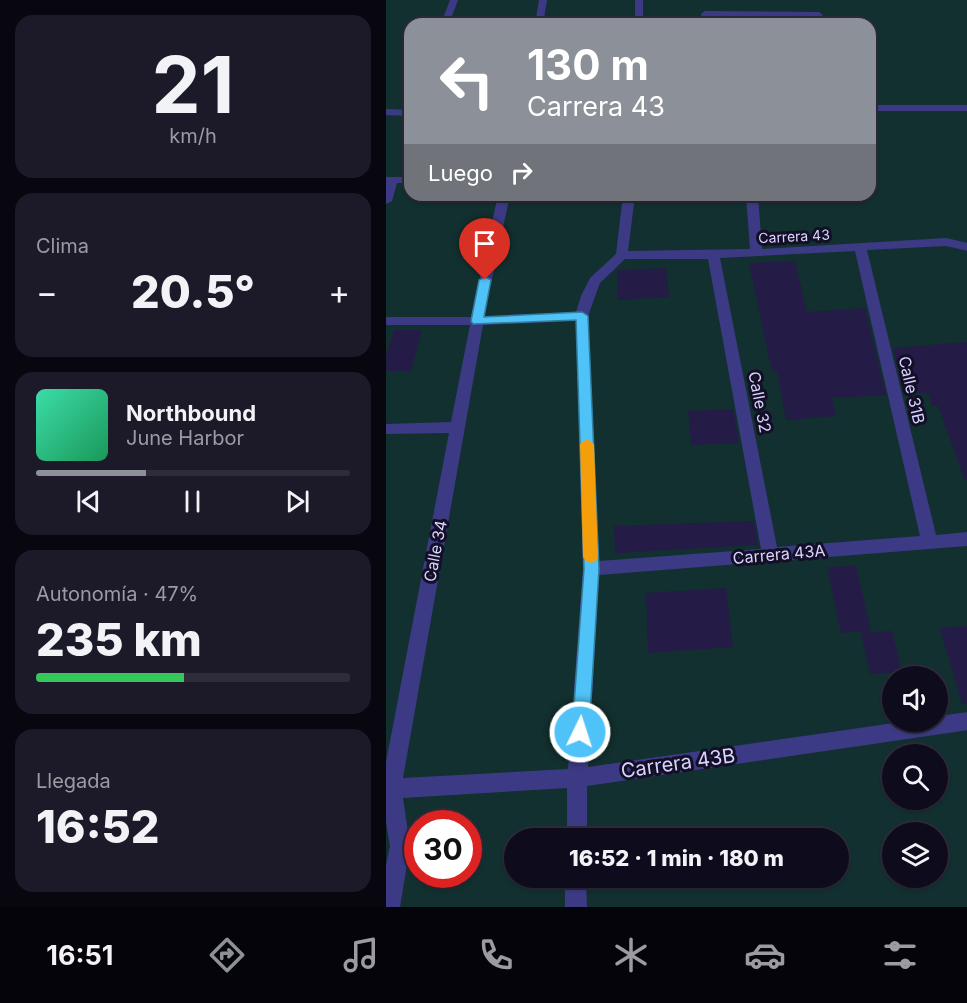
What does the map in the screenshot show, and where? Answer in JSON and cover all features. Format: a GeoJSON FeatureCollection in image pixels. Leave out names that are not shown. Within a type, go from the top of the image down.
{"type":"FeatureCollection","features":[{"type":"Feature","properties":{"kind":"street"},"geometry":{"type":"LineString","coordinates":[[447,18],[454,0]]}},
{"type":"Feature","properties":{"kind":"street"},"geometry":{"type":"LineString","coordinates":[[540,18],[543,0]]}},
{"type":"Feature","properties":{"kind":"street"},"geometry":{"type":"LineString","coordinates":[[639,0],[639,18]]}},
{"type":"Feature","properties":{"kind":"street"},"geometry":{"type":"LineString","coordinates":[[706,18],[705,14],[746,11],[782,18]]}},
{"type":"Feature","properties":{"kind":"street"},"geometry":{"type":"LineString","coordinates":[[795,18],[819,15]]}},
{"type":"Feature","properties":{"kind":"street"},"geometry":{"type":"LineString","coordinates":[[876,108],[968,108]]}},
{"type":"Feature","properties":{"kind":"street"},"geometry":{"type":"LineString","coordinates":[[386,112],[404,112]]}},
{"type":"Feature","properties":{"kind":"street"},"geometry":{"type":"LineString","coordinates":[[386,201],[390,180]]}},
{"type":"Feature","properties":{"kind":"street","name":"Calle 34"},"geometry":{"type":"LineString","coordinates":[[389,907],[400,846],[389,788],[502,201]]}},
{"type":"Feature","properties":{"kind":"street"},"geometry":{"type":"LineString","coordinates":[[577,828],[577,778],[591,569],[582,316],[591,284],[603,270],[623,255],[628,201]]}},
{"type":"Feature","properties":{"kind":"street"},"geometry":{"type":"LineString","coordinates":[[752,201],[756,253]]}},
{"type":"Feature","properties":{"kind":"street","name":"Carrera 43"},"geometry":{"type":"LineString","coordinates":[[623,255],[713,255],[946,242],[968,247]]}},
{"type":"Feature","properties":{"kind":"street","name":"Calle 31B"},"geometry":{"type":"LineString","coordinates":[[860,247],[930,542]]}},
{"type":"Feature","properties":{"kind":"street","name":"Calle 32"},"geometry":{"type":"LineString","coordinates":[[713,255],[770,555]]}},
{"type":"Feature","properties":{"kind":"street"},"geometry":{"type":"LineString","coordinates":[[386,321],[477,321],[582,316]]}},
{"type":"Feature","properties":{"kind":"street"},"geometry":{"type":"LineString","coordinates":[[386,429],[458,427]]}},
{"type":"Feature","properties":{"kind":"street","name":"Carrera 43A"},"geometry":{"type":"LineString","coordinates":[[591,569],[968,539]]}},
{"type":"Feature","properties":{"kind":"street","name":"Carrera 43B"},"geometry":{"type":"LineString","coordinates":[[389,788],[577,778],[968,721]]}},
{"type":"Feature","properties":{"kind":"street"},"geometry":{"type":"LineString","coordinates":[[576,888],[576,907]]}},
{"type":"Feature","properties":{"kind":"green space"},"geometry":{"type":"Polygon","coordinates":[[[386,0],[967,0],[967,907],[386,907],[386,0]]]}},
{"type":"Feature","properties":{"kind":"building"},"geometry":{"type":"Polygon","coordinates":[[[795,261],[807,312],[865,308],[886,395],[832,398],[836,416],[786,420],[777,372],[772,372],[749,263],[795,261]]]}},
{"type":"Feature","properties":{"kind":"building"},"geometry":{"type":"Polygon","coordinates":[[[666,268],[669,297],[618,300],[617,270],[666,268]]]}},
{"type":"Feature","properties":{"kind":"building"},"geometry":{"type":"Polygon","coordinates":[[[394,330],[422,330],[411,371],[386,371],[386,356],[394,330]]]}},
{"type":"Feature","properties":{"kind":"building"},"geometry":{"type":"Polygon","coordinates":[[[968,342],[968,480],[965,480],[938,406],[932,406],[928,393],[904,394],[893,348],[968,342]]]}},
{"type":"Feature","properties":{"kind":"building"},"geometry":{"type":"Polygon","coordinates":[[[733,409],[739,443],[691,445],[688,411],[733,409]]]}},
{"type":"Feature","properties":{"kind":"building"},"geometry":{"type":"Polygon","coordinates":[[[754,521],[758,545],[615,553],[614,526],[754,521]]]}},
{"type":"Feature","properties":{"kind":"building"},"geometry":{"type":"Polygon","coordinates":[[[856,566],[871,631],[841,633],[827,567],[856,566]]]}},
{"type":"Feature","properties":{"kind":"building"},"geometry":{"type":"Polygon","coordinates":[[[726,588],[733,647],[648,653],[646,593],[726,588]]]}},
{"type":"Feature","properties":{"kind":"building"},"geometry":{"type":"Polygon","coordinates":[[[968,626],[968,703],[962,704],[940,628],[968,626]]]}},
{"type":"Feature","properties":{"kind":"building"},"geometry":{"type":"Polygon","coordinates":[[[892,631],[901,666],[882,666],[882,673],[870,674],[861,633],[892,631]]]}},
{"type":"Feature","properties":{"kind":"slow traffic"},"geometry":{"type":"LineString","coordinates":[[587,444],[591,557]]}},
{"type":"Feature","properties":{"kind":"route"},"geometry":{"type":"LineString","coordinates":[[485,280],[477,321],[582,316],[591,569],[580,732]]}}]}
